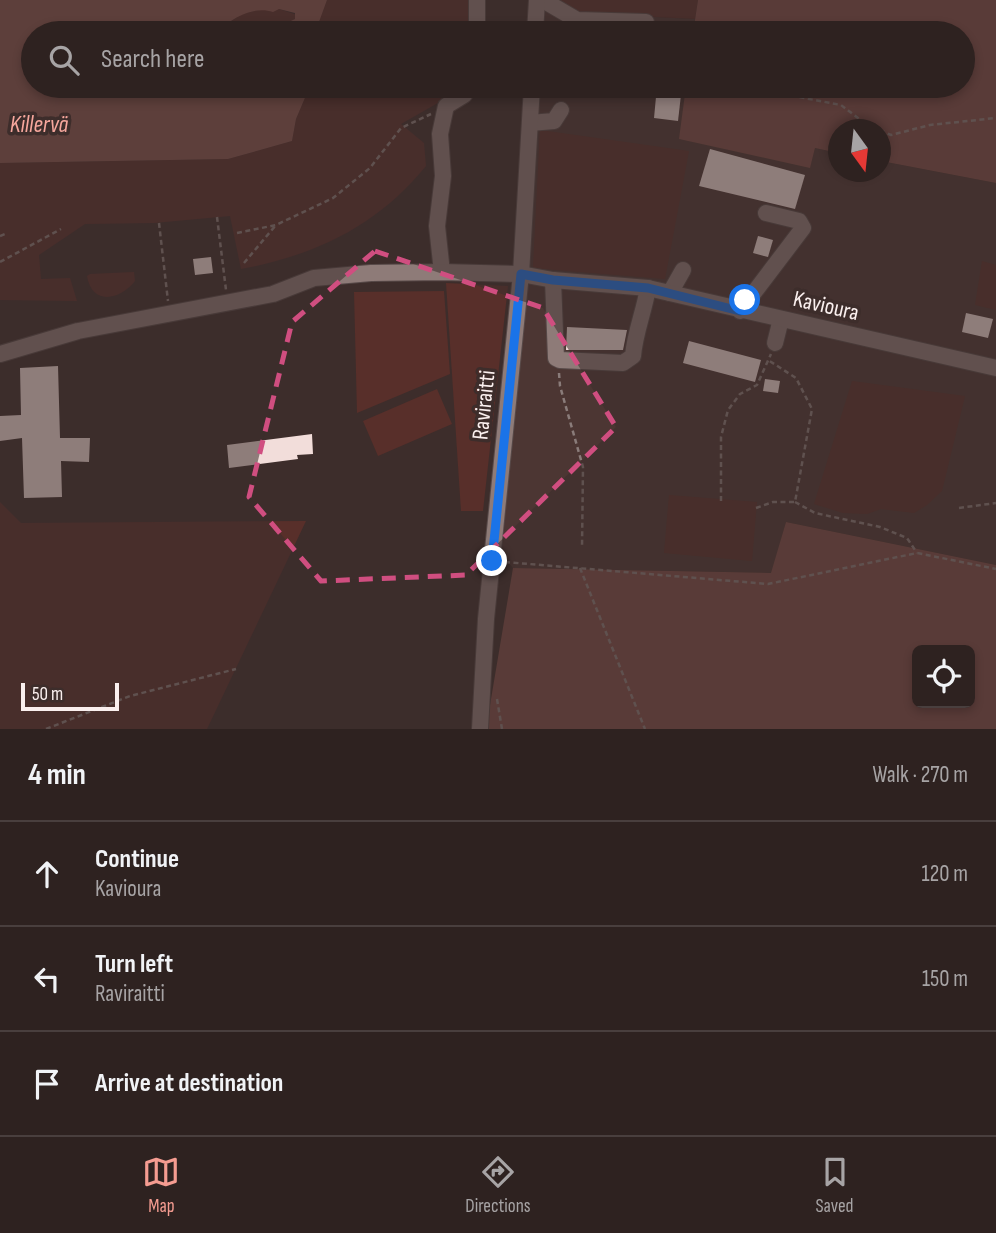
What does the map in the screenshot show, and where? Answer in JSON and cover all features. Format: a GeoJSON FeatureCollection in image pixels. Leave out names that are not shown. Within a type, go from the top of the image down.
{"type":"FeatureCollection","features":[{"type":"Feature","properties":{"kind":"street"},"geometry":{"type":"LineString","coordinates":[[477,0],[477,21]]}},
{"type":"Feature","properties":{"kind":"street"},"geometry":{"type":"LineString","coordinates":[[536,21],[537,0]]}},
{"type":"Feature","properties":{"kind":"street"},"geometry":{"type":"LineString","coordinates":[[543,0],[576,20],[611,21]]}},
{"type":"Feature","properties":{"kind":"street"},"geometry":{"type":"LineString","coordinates":[[442,272],[437,226],[443,176],[440,134],[446,106],[459,98]]}},
{"type":"Feature","properties":{"kind":"street","name":"Raviraitti"},"geometry":{"type":"LineString","coordinates":[[480,729],[492,561],[521,274],[531,98]]}},
{"type":"Feature","properties":{"kind":"street"},"geometry":{"type":"LineString","coordinates":[[530,123],[554,121],[561,110]]}},
{"type":"Feature","properties":{"kind":"street"},"geometry":{"type":"LineString","coordinates":[[740,311],[803,228],[799,220],[766,213]]}},
{"type":"Feature","properties":{"kind":"street"},"geometry":{"type":"LineString","coordinates":[[670,293],[683,270]]}},
{"type":"Feature","properties":{"kind":"street","name":"Kavioura"},"geometry":{"type":"LineString","coordinates":[[0,354],[78,331],[273,294],[314,278],[371,273],[442,272],[521,274],[553,280],[648,288],[740,311],[996,366]]}},
{"type":"Feature","properties":{"kind":"street"},"geometry":{"type":"LineString","coordinates":[[553,280],[556,358],[623,363],[633,356],[636,330],[645,312],[648,288]]}},
{"type":"Feature","properties":{"kind":"street"},"geometry":{"type":"LineString","coordinates":[[775,343],[781,320]]}},
{"type":"Feature","properties":{"kind":"path"},"geometry":{"type":"LineString","coordinates":[[804,98],[841,105],[859,119]]}},
{"type":"Feature","properties":{"kind":"path"},"geometry":{"type":"LineString","coordinates":[[237,233],[276,225],[333,198],[370,168],[401,128],[446,106]]}},
{"type":"Feature","properties":{"kind":"path"},"geometry":{"type":"LineString","coordinates":[[891,135],[930,125],[996,117]]}},
{"type":"Feature","properties":{"kind":"path"},"geometry":{"type":"LineString","coordinates":[[218,217],[228,303]]}},
{"type":"Feature","properties":{"kind":"path"},"geometry":{"type":"LineString","coordinates":[[159,223],[170,314]]}},
{"type":"Feature","properties":{"kind":"path"},"geometry":{"type":"LineString","coordinates":[[244,263],[276,225]]}},
{"type":"Feature","properties":{"kind":"path"},"geometry":{"type":"LineString","coordinates":[[0,262],[61,229]]}},
{"type":"Feature","properties":{"kind":"path"},"geometry":{"type":"LineString","coordinates":[[0,236],[7,233]]}},
{"type":"Feature","properties":{"kind":"path"},"geometry":{"type":"LineString","coordinates":[[721,501],[721,437],[728,410],[740,394],[757,385],[775,343]]}},
{"type":"Feature","properties":{"kind":"path"},"geometry":{"type":"LineString","coordinates":[[556,358],[560,386],[583,467],[582,548]]}},
{"type":"Feature","properties":{"kind":"path"},"geometry":{"type":"LineString","coordinates":[[768,360],[796,378],[812,409],[796,502]]}},
{"type":"Feature","properties":{"kind":"path"},"geometry":{"type":"LineString","coordinates":[[756,508],[773,502],[796,502],[815,513],[880,527],[907,538],[917,553]]}},
{"type":"Feature","properties":{"kind":"path"},"geometry":{"type":"LineString","coordinates":[[959,508],[996,503]]}},
{"type":"Feature","properties":{"kind":"path"},"geometry":{"type":"LineString","coordinates":[[492,561],[768,584],[917,553],[996,569]]}},
{"type":"Feature","properties":{"kind":"path"},"geometry":{"type":"LineString","coordinates":[[580,568],[645,729]]}},
{"type":"Feature","properties":{"kind":"path"},"geometry":{"type":"LineString","coordinates":[[47,729],[130,696],[236,668]]}},
{"type":"Feature","properties":{"kind":"highlighted area"},"geometry":{"type":"Polygon","coordinates":[[[375,251],[543,308],[616,427],[466,575],[321,581],[249,497],[292,322],[375,251]]]}},
{"type":"Feature","properties":{"kind":"shaded area"},"geometry":{"type":"Polygon","coordinates":[[[327,0],[471,0],[470,21],[319,21],[327,0]]]}},
{"type":"Feature","properties":{"kind":"shaded area"},"geometry":{"type":"Polygon","coordinates":[[[546,0],[578,13],[695,19],[695,21],[544,21],[546,0]]]}},
{"type":"Feature","properties":{"kind":"shaded area"},"geometry":{"type":"Polygon","coordinates":[[[556,0],[698,0],[695,19],[578,13],[556,0]]]}},
{"type":"Feature","properties":{"kind":"shaded area"},"geometry":{"type":"Polygon","coordinates":[[[698,0],[996,0],[996,183],[891,163],[891,119],[828,119],[828,151],[815,148],[810,168],[679,139],[684,98],[975,98],[975,21],[695,21],[698,0]]]}},
{"type":"Feature","properties":{"kind":"shaded area"},"geometry":{"type":"Polygon","coordinates":[[[279,9],[297,15],[291,21],[231,21],[244,13],[279,9]]]}},
{"type":"Feature","properties":{"kind":"shaded area"},"geometry":{"type":"Polygon","coordinates":[[[305,98],[445,98],[401,124],[424,143],[426,166],[407,187],[366,221],[320,246],[241,269],[230,216],[154,223],[85,224],[39,255],[41,279],[70,278],[77,301],[0,300],[0,163],[228,159],[292,141],[296,119],[305,98]]]}},
{"type":"Feature","properties":{"kind":"shaded area"},"geometry":{"type":"Polygon","coordinates":[[[539,98],[685,98],[680,139],[810,167],[815,148],[828,151],[828,182],[891,182],[891,163],[996,183],[996,565],[786,522],[772,573],[513,568],[502,556],[539,98]]]}},
{"type":"Feature","properties":{"kind":"shaded area"},"geometry":{"type":"Polygon","coordinates":[[[540,130],[689,151],[665,279],[533,268],[540,130]]]}},
{"type":"Feature","properties":{"kind":"shaded area"},"geometry":{"type":"Polygon","coordinates":[[[982,261],[996,265],[996,310],[975,305],[982,261]]]}},
{"type":"Feature","properties":{"kind":"shaded area"},"geometry":{"type":"Polygon","coordinates":[[[134,272],[135,281],[129,287],[115,296],[107,297],[94,292],[87,276],[90,274],[134,272]]]}},
{"type":"Feature","properties":{"kind":"shaded area"},"geometry":{"type":"Polygon","coordinates":[[[446,283],[508,286],[483,511],[461,511],[446,283]]]}},
{"type":"Feature","properties":{"kind":"shaded area"},"geometry":{"type":"Polygon","coordinates":[[[444,291],[450,374],[357,413],[354,292],[444,291]]]}},
{"type":"Feature","properties":{"kind":"shaded area"},"geometry":{"type":"Polygon","coordinates":[[[852,381],[965,396],[942,491],[914,513],[881,509],[867,514],[843,513],[814,504],[852,381]]]}},
{"type":"Feature","properties":{"kind":"shaded area"},"geometry":{"type":"Polygon","coordinates":[[[437,389],[452,424],[378,456],[363,421],[437,389]]]}},
{"type":"Feature","properties":{"kind":"shaded area"},"geometry":{"type":"Polygon","coordinates":[[[669,495],[757,502],[752,561],[664,553],[669,495]]]}},
{"type":"Feature","properties":{"kind":"shaded area"},"geometry":{"type":"Polygon","coordinates":[[[0,502],[21,523],[306,521],[207,729],[0,729],[0,502]]]}},
{"type":"Feature","properties":{"kind":"shaded area"},"geometry":{"type":"Polygon","coordinates":[[[786,522],[996,565],[996,729],[486,729],[513,568],[771,573],[786,522]]]}},
{"type":"Feature","properties":{"kind":"water","name":"Killervä"},"geometry":{"type":"Polygon","coordinates":[[[0,0],[327,0],[319,21],[291,21],[295,19],[295,13],[279,9],[273,12],[251,12],[231,21],[21,21],[21,98],[305,98],[296,119],[292,141],[228,159],[0,163],[0,0]]]}},
{"type":"Feature","properties":{"kind":"building"},"geometry":{"type":"Polygon","coordinates":[[[656,98],[681,98],[678,121],[654,118],[656,98]]]}},
{"type":"Feature","properties":{"kind":"building"},"geometry":{"type":"Polygon","coordinates":[[[710,149],[805,175],[795,209],[699,186],[710,149]]]}},
{"type":"Feature","properties":{"kind":"building"},"geometry":{"type":"Polygon","coordinates":[[[758,236],[773,240],[768,257],[753,253],[758,236]]]}},
{"type":"Feature","properties":{"kind":"building"},"geometry":{"type":"Polygon","coordinates":[[[211,257],[213,273],[195,275],[193,259],[211,257]]]}},
{"type":"Feature","properties":{"kind":"building"},"geometry":{"type":"Polygon","coordinates":[[[966,313],[993,319],[988,338],[962,332],[966,313]]]}},
{"type":"Feature","properties":{"kind":"building"},"geometry":{"type":"Polygon","coordinates":[[[567,327],[627,330],[623,350],[566,350],[567,327]]]}},
{"type":"Feature","properties":{"kind":"building"},"geometry":{"type":"Polygon","coordinates":[[[689,341],[761,360],[755,382],[683,363],[689,341]]]}},
{"type":"Feature","properties":{"kind":"building"},"geometry":{"type":"Polygon","coordinates":[[[58,366],[60,438],[90,438],[89,462],[61,461],[62,497],[24,498],[22,438],[0,441],[0,416],[21,415],[20,368],[58,366]]]}},
{"type":"Feature","properties":{"kind":"building"},"geometry":{"type":"Polygon","coordinates":[[[765,379],[780,381],[778,393],[763,391],[765,379]]]}},
{"type":"Feature","properties":{"kind":"building"},"geometry":{"type":"Polygon","coordinates":[[[312,434],[313,454],[297,455],[298,459],[229,468],[227,445],[312,434]]]}},
{"type":"Feature","properties":{"kind":"route"},"geometry":{"type":"LineString","coordinates":[[492,561],[521,274],[534,278],[648,288],[740,311],[745,300]]}}]}
